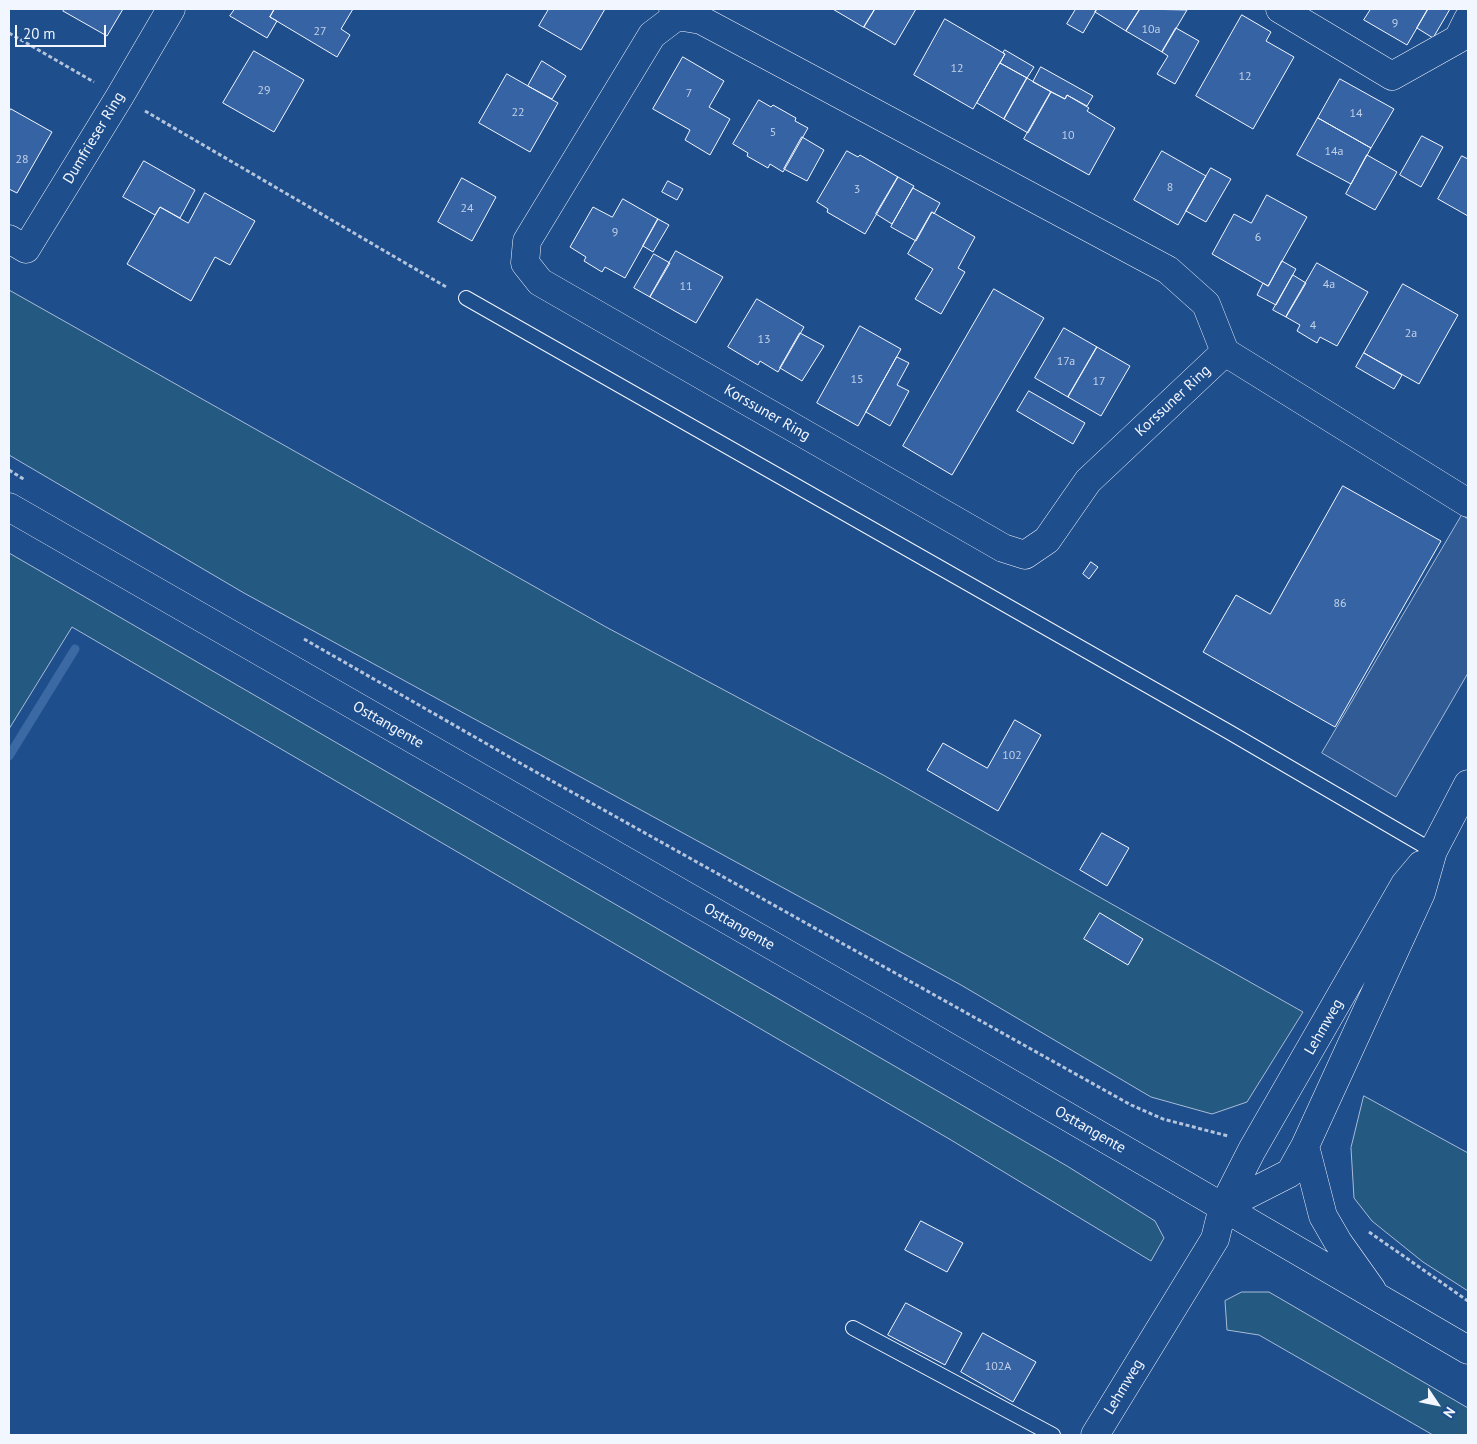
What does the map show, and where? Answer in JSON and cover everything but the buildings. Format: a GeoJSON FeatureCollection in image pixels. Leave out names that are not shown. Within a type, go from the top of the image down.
{"type":"FeatureCollection","features":[{"type":"Feature","properties":{"kind":"street","name":"Dumfrieser Ring"},"geometry":{"type":"LineString","coordinates":[[9,239],[26,249],[171,9]]}},
{"type":"Feature","properties":{"kind":"street"},"geometry":{"type":"LineString","coordinates":[[1280,9],[1392,76],[1458,39],[1468,20]]}},
{"type":"Feature","properties":{"kind":"street","name":"Korssuner Ring"},"geometry":{"type":"LineString","coordinates":[[675,12],[701,20],[1168,270],[1206,304],[1225,352],[1088,481],[1047,540],[1026,555],[1003,548],[540,282],[525,263],[527,241],[652,35],[675,12]]}},
{"type":"Feature","properties":{"kind":"street"},"geometry":{"type":"LineString","coordinates":[[1225,352],[1468,503]]}},
{"type":"Feature","properties":{"kind":"street","name":"Osttangente"},"geometry":{"type":"LineString","coordinates":[[9,507],[870,1002],[1468,1350]]}},
{"type":"Feature","properties":{"kind":"street","name":"Lehmweg"},"geometry":{"type":"LineString","coordinates":[[1224,1207],[1290,1173],[1306,1146],[1421,893],[1433,851],[1468,784]]}},
{"type":"Feature","properties":{"kind":"street","name":"Lehmweg"},"geometry":{"type":"LineString","coordinates":[[1095,1435],[1215,1239],[1224,1207],[1252,1150],[1405,884],[1433,851]]}},
{"type":"Feature","properties":{"kind":"street"},"geometry":{"type":"LineString","coordinates":[[1306,1146],[1323,1216],[1338,1242],[1377,1298]]}},
{"type":"Feature","properties":{"kind":"lane"},"geometry":{"type":"LineString","coordinates":[[466,298],[1221,727],[1433,851]]}},
{"type":"Feature","properties":{"kind":"lane"},"geometry":{"type":"LineString","coordinates":[[852,1328],[1053,1435]]}},
{"type":"Feature","properties":{"kind":"path"},"geometry":{"type":"LineString","coordinates":[[9,33],[466,298]]}},
{"type":"Feature","properties":{"kind":"path"},"geometry":{"type":"LineString","coordinates":[[9,470],[26,480]]}},
{"type":"Feature","properties":{"kind":"path"},"geometry":{"type":"LineString","coordinates":[[302,639],[544,777],[1131,1105],[1163,1119],[1226,1136],[1252,1150]]}},
{"type":"Feature","properties":{"kind":"path"},"geometry":{"type":"LineString","coordinates":[[1363,1228],[1468,1301]]}},
{"type":"Feature","properties":{"kind":"shaded area"},"geometry":{"type":"Polygon","coordinates":[[[9,290],[606,627],[885,776],[1303,1012],[1247,1102],[1212,1114],[1151,1097],[961,985],[244,593],[9,455],[9,290]]]}},
{"type":"Feature","properties":{"kind":"shaded area"},"geometry":{"type":"Polygon","coordinates":[[[1462,515],[1468,519],[1468,673],[1396,797],[1322,753],[1462,515]]]}},
{"type":"Feature","properties":{"kind":"shaded area"},"geometry":{"type":"Polygon","coordinates":[[[9,553],[1067,1166],[1155,1221],[1164,1238],[1151,1261],[951,1140],[72,627],[9,729],[9,553]]]}},
{"type":"Feature","properties":{"kind":"shaded area"},"geometry":{"type":"Polygon","coordinates":[[[1364,1096],[1468,1153],[1468,1291],[1423,1262],[1372,1221],[1354,1198],[1351,1148],[1364,1096]]]}},
{"type":"Feature","properties":{"kind":"shaded area"},"geometry":{"type":"Polygon","coordinates":[[[1242,1292],[1269,1292],[1468,1408],[1468,1435],[1433,1435],[1259,1335],[1227,1330],[1225,1301],[1242,1292]]]}},
{"type":"Feature","properties":{"kind":"waterway"},"geometry":{"type":"LineString","coordinates":[[9,756],[75,649]]}}]}
